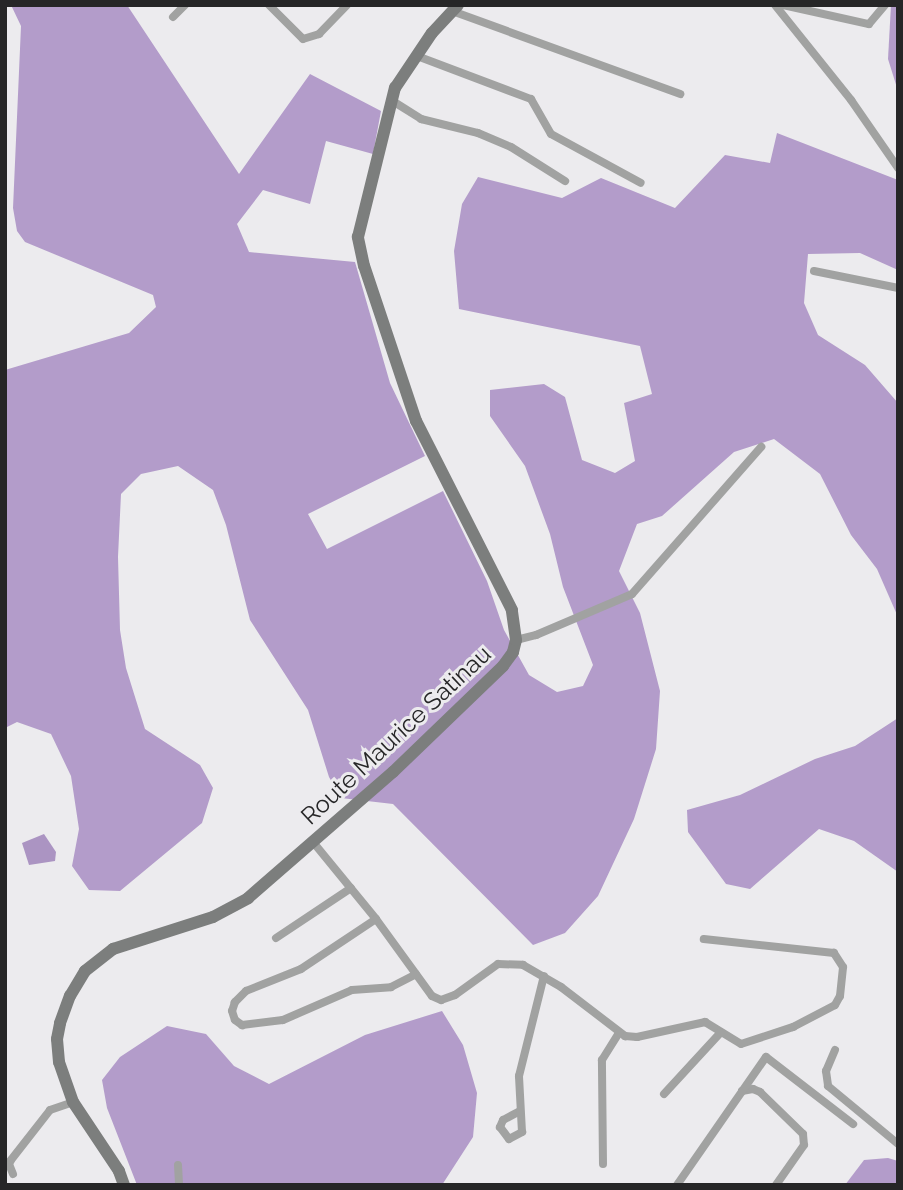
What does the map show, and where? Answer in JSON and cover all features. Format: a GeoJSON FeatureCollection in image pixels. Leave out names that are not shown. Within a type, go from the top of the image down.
{"type":"FeatureCollection","features":[{"type":"Feature","properties":{"kind":"main road","name":"Route Maurice Satinau"},"geometry":{"type":"LineString","coordinates":[[124,1185],[120,1171],[73,1102],[59,1062],[57,1039],[70,996],[94,961],[113,949],[213,917],[234,907],[393,772],[503,666],[513,652],[516,640],[512,610],[416,421],[364,266],[358,237],[391,100],[432,33],[455,8]]}},
{"type":"Feature","properties":{"kind":"street"},"geometry":{"type":"LineString","coordinates":[[173,17],[186,5]]}},
{"type":"Feature","properties":{"kind":"street"},"geometry":{"type":"LineString","coordinates":[[269,5],[298,37],[313,38],[347,5]]}},
{"type":"Feature","properties":{"kind":"street"},"geometry":{"type":"LineString","coordinates":[[774,5],[851,100],[898,168]]}},
{"type":"Feature","properties":{"kind":"street"},"geometry":{"type":"LineString","coordinates":[[783,5],[869,24],[885,5]]}},
{"type":"Feature","properties":{"kind":"street"},"geometry":{"type":"LineString","coordinates":[[455,8],[680,94]]}},
{"type":"Feature","properties":{"kind":"street"},"geometry":{"type":"LineString","coordinates":[[417,56],[531,99],[551,134],[641,183]]}},
{"type":"Feature","properties":{"kind":"street"},"geometry":{"type":"LineString","coordinates":[[391,100],[421,119],[500,142],[565,181]]}},
{"type":"Feature","properties":{"kind":"street"},"geometry":{"type":"LineString","coordinates":[[814,271],[898,288]]}},
{"type":"Feature","properties":{"kind":"street"},"geometry":{"type":"LineString","coordinates":[[516,640],[536,635],[632,594],[761,447]]}},
{"type":"Feature","properties":{"kind":"street"},"geometry":{"type":"LineString","coordinates":[[313,842],[376,919],[432,996],[441,1000],[455,995],[503,962],[523,965],[544,976],[619,1033],[637,1037],[701,1021],[741,1044],[748,1044],[793,1027],[835,1005],[843,985],[843,968],[834,953],[704,939]]}},
{"type":"Feature","properties":{"kind":"street"},"geometry":{"type":"LineString","coordinates":[[276,938],[351,888]]}},
{"type":"Feature","properties":{"kind":"street"},"geometry":{"type":"LineString","coordinates":[[376,919],[301,969],[247,991],[235,1002],[232,1010],[235,1020],[242,1024],[283,1020],[352,990],[391,987],[416,974]]}},
{"type":"Feature","properties":{"kind":"street"},"geometry":{"type":"LineString","coordinates":[[520,1111],[519,1076],[544,976]]}},
{"type":"Feature","properties":{"kind":"street"},"geometry":{"type":"LineString","coordinates":[[664,1094],[721,1032]]}},
{"type":"Feature","properties":{"kind":"street"},"geometry":{"type":"LineString","coordinates":[[603,1164],[602,1060],[619,1033]]}},
{"type":"Feature","properties":{"kind":"street"},"geometry":{"type":"LineString","coordinates":[[835,1050],[826,1071],[828,1086],[898,1144]]}},
{"type":"Feature","properties":{"kind":"street"},"geometry":{"type":"LineString","coordinates":[[677,1185],[769,1056],[853,1124]]}},
{"type":"Feature","properties":{"kind":"street"},"geometry":{"type":"LineString","coordinates":[[742,1091],[753,1089],[761,1092],[803,1134],[804,1144],[776,1185]]}},
{"type":"Feature","properties":{"kind":"street"},"geometry":{"type":"LineString","coordinates":[[13,1174],[9,1164],[50,1110],[73,1102]]}},
{"type":"Feature","properties":{"kind":"street"},"geometry":{"type":"LineString","coordinates":[[178,1165],[178,1185]]}},
{"type":"Feature","properties":{"kind":"shaded area"},"geometry":{"type":"Polygon","coordinates":[[[11,5],[127,5],[239,174],[310,74],[381,111],[373,154],[326,141],[310,204],[263,190],[237,224],[249,252],[355,262],[390,383],[425,456],[308,514],[327,549],[443,491],[487,581],[504,630],[529,675],[557,692],[583,686],[593,665],[563,587],[550,534],[525,466],[490,416],[490,390],[544,384],[565,397],[582,460],[615,473],[635,461],[624,403],[652,394],[640,346],[459,309],[454,251],[462,204],[478,177],[562,198],[601,178],[675,208],[725,155],[770,163],[777,133],[898,180],[898,270],[860,253],[808,254],[804,303],[818,335],[865,365],[898,403],[898,617],[877,569],[851,535],[820,474],[774,439],[734,452],[662,516],[637,524],[619,571],[640,613],[660,691],[656,749],[634,819],[598,896],[565,933],[533,945],[393,804],[341,798],[329,777],[308,710],[250,620],[226,525],[213,490],[178,466],[141,474],[121,494],[118,557],[120,630],[126,668],[145,729],[200,765],[213,788],[202,823],[120,891],[89,890],[72,866],[79,829],[71,776],[51,734],[17,722],[5,728],[5,370],[129,333],[156,307],[153,295],[25,242],[17,231],[13,208],[21,26],[11,5]]]}},
{"type":"Feature","properties":{"kind":"shaded area"},"geometry":{"type":"Polygon","coordinates":[[[891,5],[898,5],[898,91],[888,59],[891,5]]]}},
{"type":"Feature","properties":{"kind":"shaded area"},"geometry":{"type":"Polygon","coordinates":[[[898,718],[898,872],[854,841],[819,829],[750,889],[726,884],[688,832],[687,810],[740,795],[815,759],[855,746],[898,718]]]}},
{"type":"Feature","properties":{"kind":"shaded area"},"geometry":{"type":"Polygon","coordinates":[[[44,834],[56,852],[55,861],[29,865],[22,843],[44,834]]]}},
{"type":"Feature","properties":{"kind":"shaded area"},"geometry":{"type":"Polygon","coordinates":[[[442,1011],[463,1045],[477,1093],[473,1137],[442,1185],[137,1185],[107,1108],[102,1080],[120,1057],[167,1026],[206,1034],[234,1066],[269,1084],[365,1035],[442,1011]]]}},
{"type":"Feature","properties":{"kind":"shaded area"},"geometry":{"type":"Polygon","coordinates":[[[888,1158],[898,1161],[898,1185],[845,1185],[864,1160],[888,1158]]]}}]}
